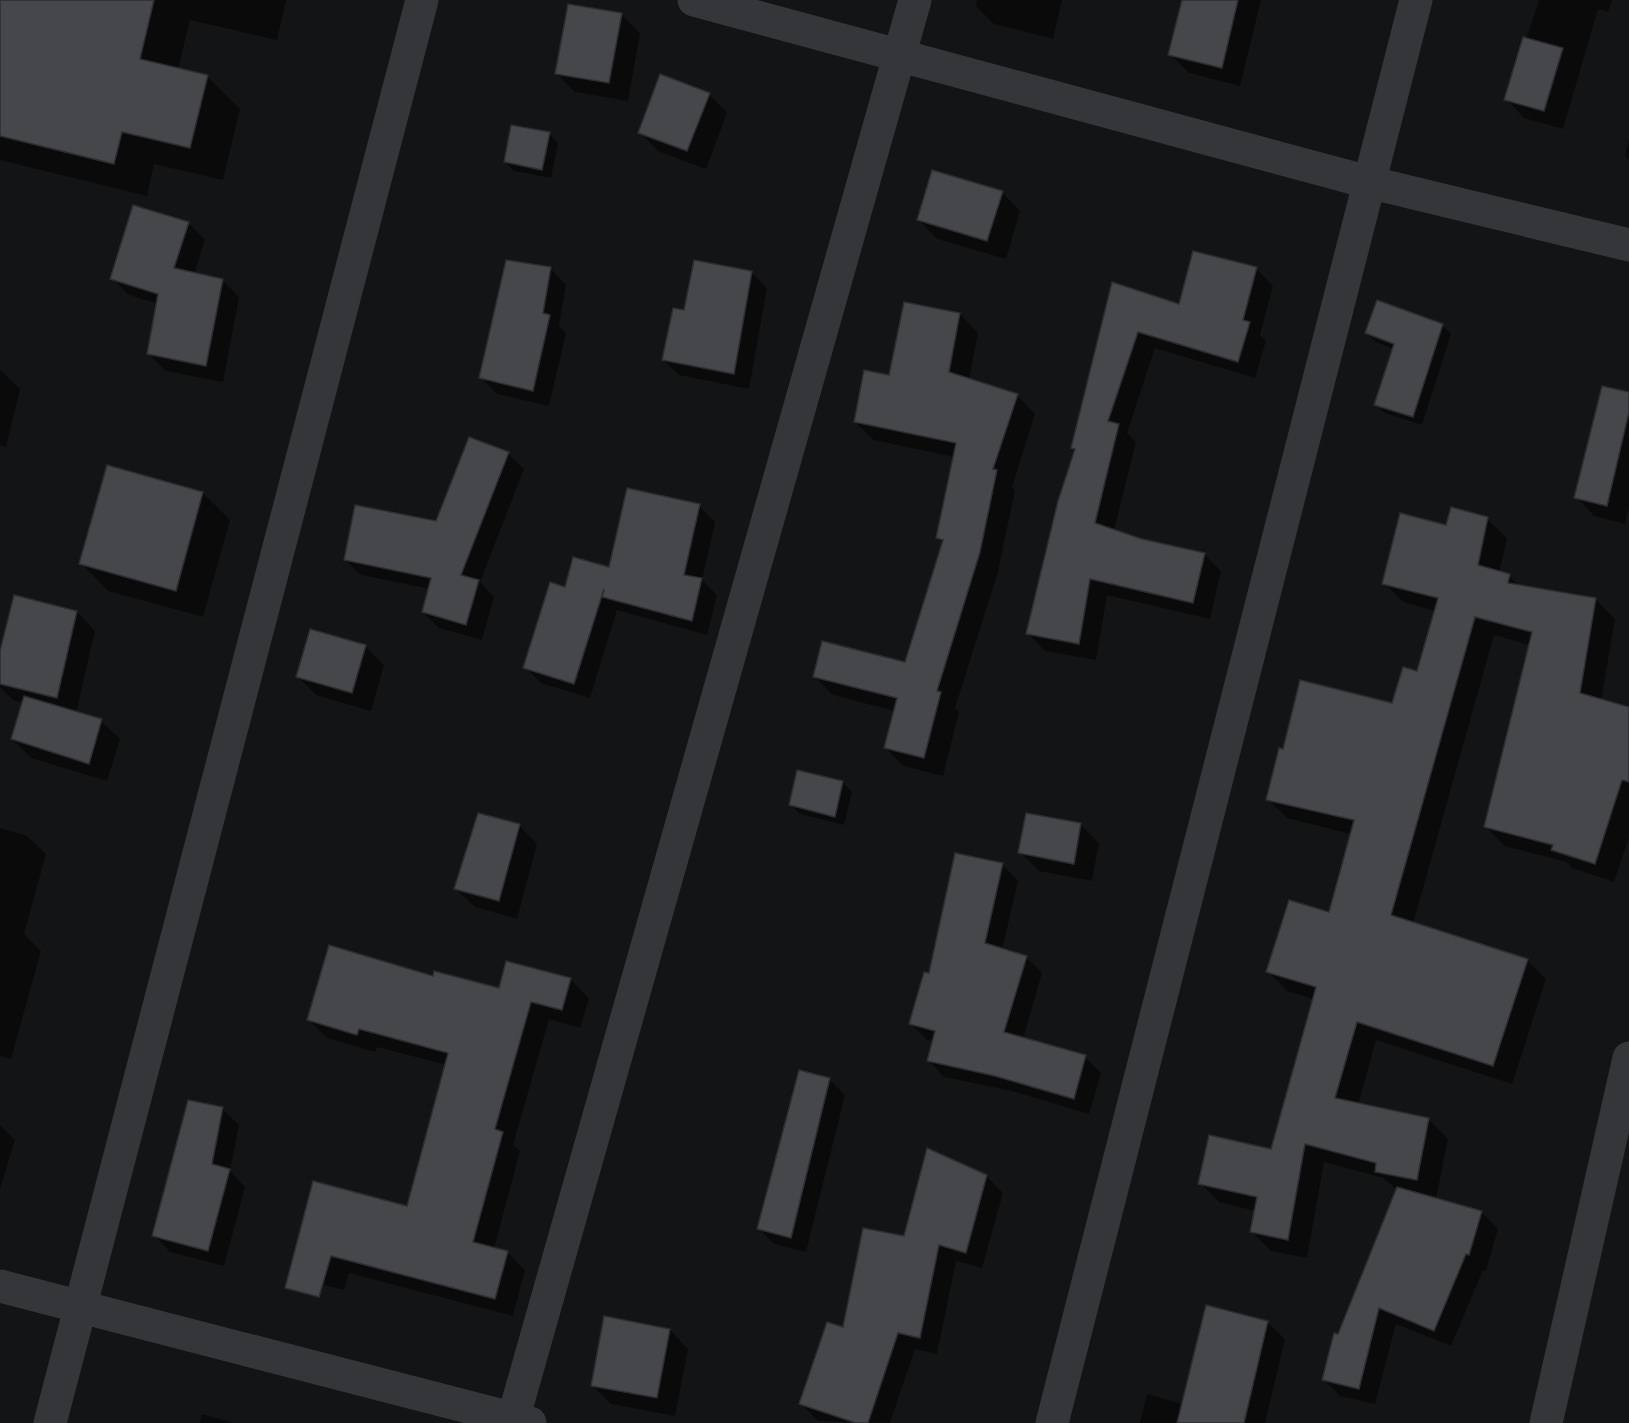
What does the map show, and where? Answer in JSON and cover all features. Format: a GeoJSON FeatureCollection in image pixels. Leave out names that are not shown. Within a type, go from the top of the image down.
{"type":"FeatureCollection","features":[{"type":"Feature","properties":{"kind":"street"},"geometry":{"type":"LineString","coordinates":[[50,1423],[422,0]]}},
{"type":"Feature","properties":{"kind":"street"},"geometry":{"type":"LineString","coordinates":[[694,0],[1368,182],[1629,245]]}},
{"type":"Feature","properties":{"kind":"street"},"geometry":{"type":"LineString","coordinates":[[0,1286],[518,1422],[915,0]]}},
{"type":"Feature","properties":{"kind":"street"},"geometry":{"type":"LineString","coordinates":[[1052,1423],[1416,0]]}},
{"type":"Feature","properties":{"kind":"street"},"geometry":{"type":"LineString","coordinates":[[1546,1423],[1629,1058]]}},
{"type":"Feature","properties":{"kind":"building"},"geometry":{"type":"Polygon","coordinates":[[[0,0],[154,0],[140,59],[208,75],[190,148],[122,132],[114,164],[0,136],[0,0]]]}},
{"type":"Feature","properties":{"kind":"building"},"geometry":{"type":"Polygon","coordinates":[[[1182,0],[1238,0],[1222,68],[1168,55],[1182,0]]]}},
{"type":"Feature","properties":{"kind":"building"},"geometry":{"type":"Polygon","coordinates":[[[568,4],[622,13],[609,83],[555,74],[568,4]]]}},
{"type":"Feature","properties":{"kind":"building"},"geometry":{"type":"Polygon","coordinates":[[[1523,37],[1563,48],[1544,111],[1504,100],[1523,37]]]}},
{"type":"Feature","properties":{"kind":"building"},"geometry":{"type":"Polygon","coordinates":[[[660,74],[710,93],[687,151],[638,133],[660,74]]]}},
{"type":"Feature","properties":{"kind":"building"},"geometry":{"type":"Polygon","coordinates":[[[511,125],[550,132],[542,170],[504,162],[511,125]]]}},
{"type":"Feature","properties":{"kind":"building"},"geometry":{"type":"Polygon","coordinates":[[[932,170],[1003,191],[987,241],[917,220],[932,170]]]}},
{"type":"Feature","properties":{"kind":"building"},"geometry":{"type":"Polygon","coordinates":[[[133,205],[189,222],[174,268],[223,279],[206,366],[147,354],[158,294],[110,279],[133,205]]]}},
{"type":"Feature","properties":{"kind":"building"},"geometry":{"type":"Polygon","coordinates":[[[1193,251],[1257,267],[1243,320],[1250,322],[1238,362],[1138,332],[1108,421],[1119,424],[1095,523],[1142,539],[1205,553],[1193,603],[1090,579],[1079,644],[1026,634],[1058,501],[1075,449],[1071,448],[1112,282],[1179,304],[1193,251]]]}},
{"type":"Feature","properties":{"kind":"building"},"geometry":{"type":"Polygon","coordinates":[[[506,260],[551,267],[543,313],[550,315],[533,391],[479,378],[506,260]]]}},
{"type":"Feature","properties":{"kind":"building"},"geometry":{"type":"Polygon","coordinates":[[[694,260],[752,271],[734,374],[662,360],[673,308],[684,310],[694,260]]]}},
{"type":"Feature","properties":{"kind":"building"},"geometry":{"type":"Polygon","coordinates":[[[1377,300],[1443,324],[1413,417],[1374,405],[1394,344],[1365,333],[1377,300]]]}},
{"type":"Feature","properties":{"kind":"building"},"geometry":{"type":"Polygon","coordinates":[[[904,302],[960,313],[949,372],[1018,394],[993,469],[997,470],[980,552],[937,691],[941,692],[924,758],[884,748],[897,698],[813,677],[822,641],[905,662],[943,540],[936,538],[956,443],[854,422],[864,370],[889,375],[904,302]]]}},
{"type":"Feature","properties":{"kind":"building"},"geometry":{"type":"Polygon","coordinates":[[[1602,386],[1629,392],[1629,412],[1607,506],[1574,498],[1602,386]]]}},
{"type":"Feature","properties":{"kind":"building"},"geometry":{"type":"Polygon","coordinates":[[[469,437],[509,452],[461,575],[479,580],[466,625],[422,612],[431,578],[344,560],[355,505],[436,521],[469,437]]]}},
{"type":"Feature","properties":{"kind":"building"},"geometry":{"type":"Polygon","coordinates":[[[107,465],[203,492],[176,591],[79,564],[107,465]]]}},
{"type":"Feature","properties":{"kind":"building"},"geometry":{"type":"Polygon","coordinates":[[[627,488],[700,504],[684,575],[702,578],[692,621],[602,597],[604,589],[574,684],[523,668],[550,582],[565,587],[573,557],[609,567],[627,488]]]}},
{"type":"Feature","properties":{"kind":"building"},"geometry":{"type":"Polygon","coordinates":[[[1451,507],[1488,517],[1478,565],[1510,574],[1508,583],[1596,598],[1580,693],[1629,707],[1629,782],[1622,780],[1595,864],[1551,850],[1553,845],[1484,827],[1532,632],[1475,617],[1391,915],[1528,959],[1493,1066],[1357,1022],[1335,1098],[1429,1118],[1417,1180],[1375,1172],[1376,1163],[1305,1144],[1288,1240],[1250,1232],[1257,1197],[1198,1184],[1209,1135],[1271,1149],[1316,987],[1266,972],[1289,900],[1329,912],[1354,820],[1266,800],[1279,748],[1283,749],[1300,680],[1392,703],[1403,667],[1417,671],[1438,598],[1382,584],[1400,513],[1446,525],[1451,507]]]}},
{"type":"Feature","properties":{"kind":"building"},"geometry":{"type":"Polygon","coordinates":[[[14,595],[77,611],[57,698],[0,684],[0,651],[14,595]]]}},
{"type":"Feature","properties":{"kind":"building"},"geometry":{"type":"Polygon","coordinates":[[[310,629],[366,645],[352,693],[296,677],[310,629]]]}},
{"type":"Feature","properties":{"kind":"building"},"geometry":{"type":"Polygon","coordinates":[[[24,696],[102,719],[89,764],[11,739],[24,696]]]}},
{"type":"Feature","properties":{"kind":"building"},"geometry":{"type":"Polygon","coordinates":[[[797,770],[843,781],[835,817],[789,805],[797,770]]]}},
{"type":"Feature","properties":{"kind":"building"},"geometry":{"type":"Polygon","coordinates":[[[478,813],[520,824],[499,901],[454,889],[478,813]]]}},
{"type":"Feature","properties":{"kind":"building"},"geometry":{"type":"Polygon","coordinates":[[[1026,813],[1081,823],[1074,864],[1018,853],[1026,813]]]}},
{"type":"Feature","properties":{"kind":"building"},"geometry":{"type":"Polygon","coordinates":[[[955,853],[1003,863],[985,943],[1027,956],[1004,1032],[1086,1055],[1074,1099],[995,1076],[927,1061],[935,1031],[909,1024],[924,972],[929,973],[955,853]]]}},
{"type":"Feature","properties":{"kind":"building"},"geometry":{"type":"Polygon","coordinates":[[[329,945],[433,976],[434,971],[499,988],[506,961],[571,978],[562,1010],[531,1002],[495,1129],[503,1132],[473,1242],[508,1251],[495,1299],[331,1256],[319,1297],[285,1288],[313,1181],[407,1206],[448,1053],[359,1029],[357,1035],[307,1020],[329,945]]]}},
{"type":"Feature","properties":{"kind":"building"},"geometry":{"type":"Polygon","coordinates":[[[799,1070],[830,1078],[791,1238],[757,1229],[799,1070]]]}},
{"type":"Feature","properties":{"kind":"building"},"geometry":{"type":"Polygon","coordinates":[[[188,1100],[223,1107],[212,1164],[230,1169],[208,1251],[152,1236],[188,1100]]]}},
{"type":"Feature","properties":{"kind":"building"},"geometry":{"type":"Polygon","coordinates":[[[927,1148],[987,1175],[966,1253],[939,1245],[920,1338],[898,1333],[868,1423],[856,1423],[799,1404],[827,1322],[843,1327],[863,1228],[904,1236],[927,1148]]]}},
{"type":"Feature","properties":{"kind":"building"},"geometry":{"type":"Polygon","coordinates":[[[1397,1187],[1482,1211],[1469,1255],[1466,1254],[1434,1331],[1379,1308],[1359,1389],[1322,1380],[1334,1333],[1338,1334],[1397,1187]]]}},
{"type":"Feature","properties":{"kind":"building"},"geometry":{"type":"Polygon","coordinates":[[[1206,1305],[1268,1321],[1244,1423],[1177,1423],[1206,1305]]]}},
{"type":"Feature","properties":{"kind":"building"},"geometry":{"type":"Polygon","coordinates":[[[604,1316],[670,1329],[657,1398],[591,1386],[604,1316]]]}}]}
